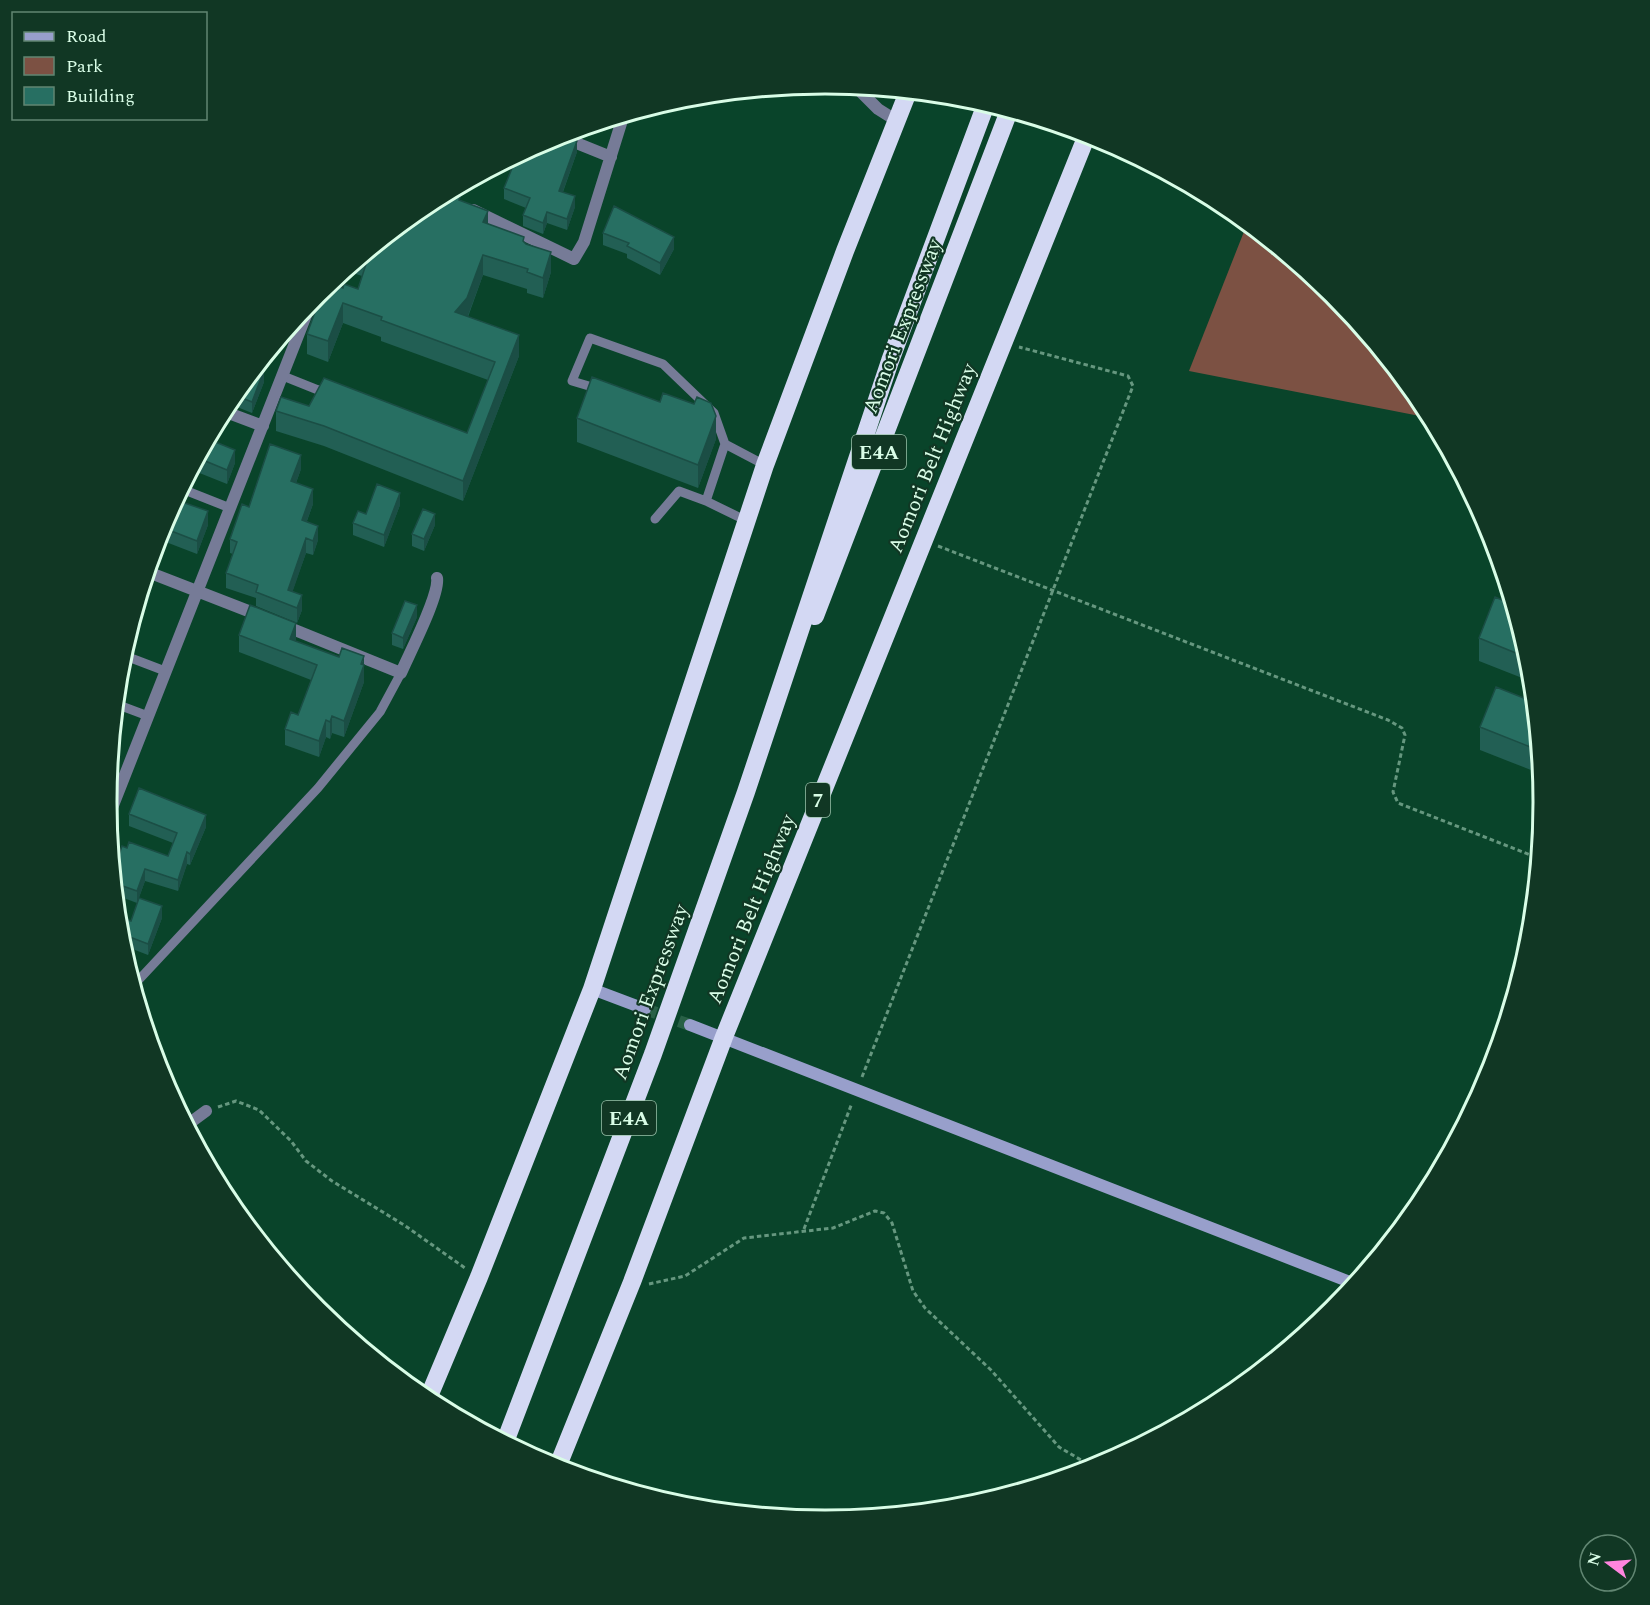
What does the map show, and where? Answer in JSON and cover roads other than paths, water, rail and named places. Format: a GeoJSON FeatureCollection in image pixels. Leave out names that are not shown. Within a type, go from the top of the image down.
{"type":"FeatureCollection","features":[{"type":"Feature","properties":{"kind":"highway"},"geometry":{"type":"LineString","coordinates":[[431,1391],[479,1277],[592,989],[765,465],[905,100]]}},
{"type":"Feature","properties":{"kind":"highway","name":"Aomori Expressway"},"geometry":{"type":"LineString","coordinates":[[507,1434],[653,1054],[746,792],[878,394],[983,113]]}},
{"type":"Feature","properties":{"kind":"highway","name":"Aomori Expressway"},"geometry":{"type":"LineString","coordinates":[[746,792],[1006,119]]}},
{"type":"Feature","properties":{"kind":"highway","name":"Aomori Belt Highway"},"geometry":{"type":"LineString","coordinates":[[560,1459],[632,1282],[724,1037],[1084,143]]}},
{"type":"Feature","properties":{"kind":"street"},"geometry":{"type":"LineString","coordinates":[[865,96],[878,109],[897,121]]}},
{"type":"Feature","properties":{"kind":"street"},"geometry":{"type":"LineString","coordinates":[[462,206],[574,259],[584,242],[621,125]]}},
{"type":"Feature","properties":{"kind":"street"},"geometry":{"type":"LineString","coordinates":[[572,141],[611,157]]}},
{"type":"Feature","properties":{"kind":"street"},"geometry":{"type":"LineString","coordinates":[[117,793],[283,376],[292,337]]}},
{"type":"Feature","properties":{"kind":"street"},"geometry":{"type":"LineString","coordinates":[[233,414],[263,426]]}},
{"type":"Feature","properties":{"kind":"street"},"geometry":{"type":"LineString","coordinates":[[155,575],[400,673],[434,598],[438,585],[437,578]]}},
{"type":"Feature","properties":{"kind":"street"},"geometry":{"type":"LineString","coordinates":[[592,989],[645,1009]]}},
{"type":"Feature","properties":{"kind":"street"},"geometry":{"type":"LineString","coordinates":[[690,1025],[1346,1281]]}},
{"type":"Feature","properties":{"kind":"street"},"geometry":{"type":"LineString","coordinates":[[193,1121],[206,1111]]}},
{"type":"Feature","properties":{"kind":"lane"},"geometry":{"type":"LineString","coordinates":[[605,391],[572,381],[590,338],[663,364],[714,413],[725,444],[706,501]]}},
{"type":"Feature","properties":{"kind":"lane"},"geometry":{"type":"LineString","coordinates":[[283,376],[318,390],[336,386]]}},
{"type":"Feature","properties":{"kind":"lane"},"geometry":{"type":"LineString","coordinates":[[694,407],[714,413]]}},
{"type":"Feature","properties":{"kind":"lane"},"geometry":{"type":"LineString","coordinates":[[725,444],[765,465]]}},
{"type":"Feature","properties":{"kind":"lane"},"geometry":{"type":"LineString","coordinates":[[655,519],[679,491],[747,521]]}},
{"type":"Feature","properties":{"kind":"lane"},"geometry":{"type":"LineString","coordinates":[[189,492],[230,508]]}},
{"type":"Feature","properties":{"kind":"lane"},"geometry":{"type":"LineString","coordinates":[[132,659],[165,671]]}},
{"type":"Feature","properties":{"kind":"lane"},"geometry":{"type":"LineString","coordinates":[[140,980],[318,788],[380,712],[400,673]]}},
{"type":"Feature","properties":{"kind":"lane"},"geometry":{"type":"LineString","coordinates":[[124,707],[147,716]]}},
{"type":"Feature","properties":{"kind":"tunnel"},"geometry":{"type":"LineString","coordinates":[[645,1009],[690,1025]]}}]}
